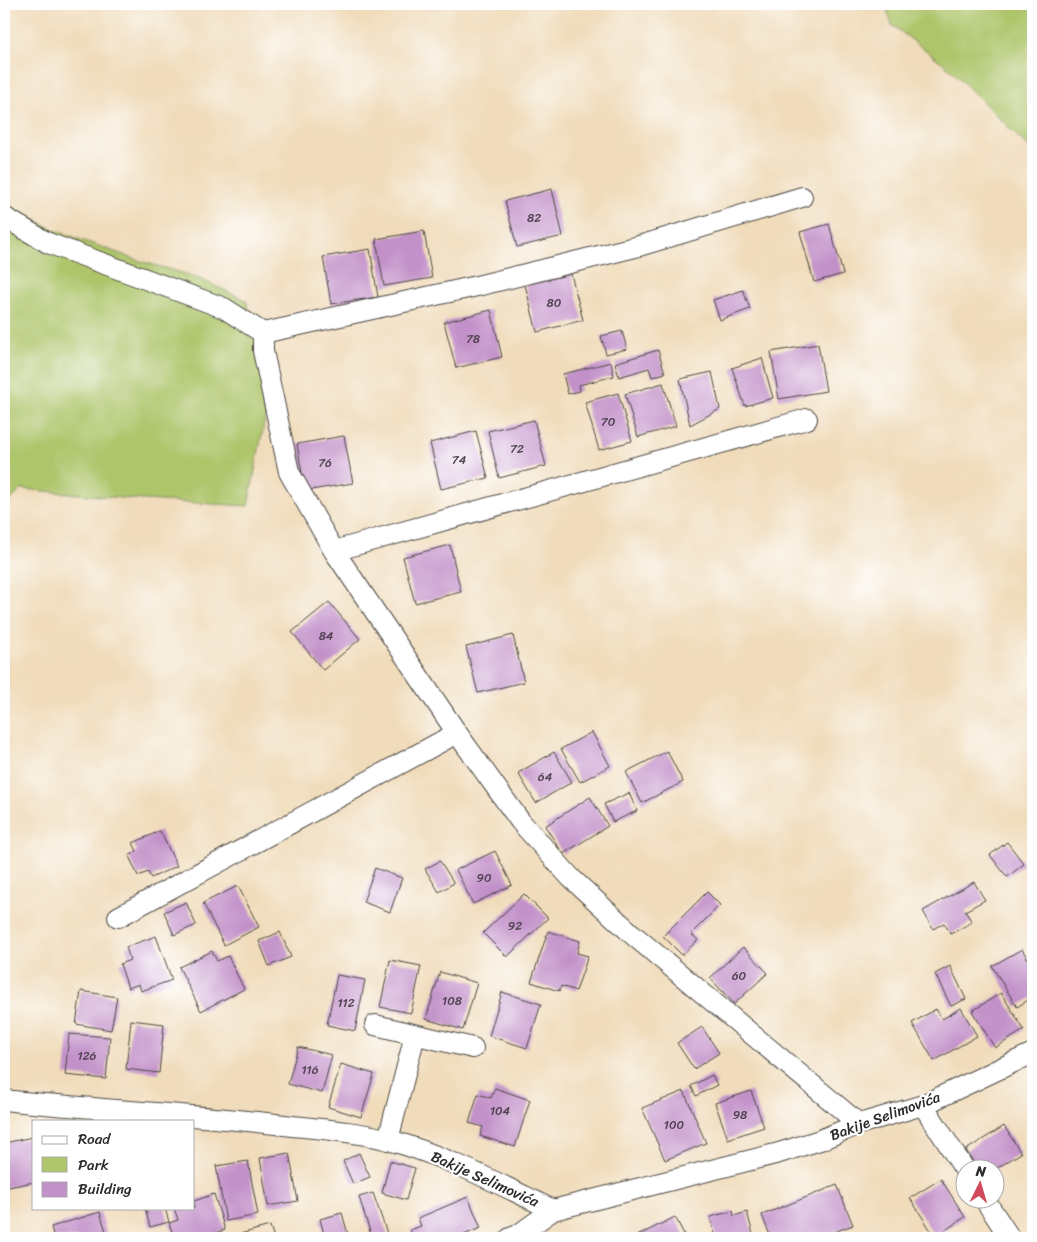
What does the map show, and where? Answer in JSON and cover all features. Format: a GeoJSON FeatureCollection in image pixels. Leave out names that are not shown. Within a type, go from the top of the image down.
{"type":"FeatureCollection","features":[{"type":"Feature","properties":{"kind":"street"},"geometry":{"type":"LineString","coordinates":[[4,217],[48,243],[224,308],[263,333],[467,288],[639,246],[802,197]]}},
{"type":"Feature","properties":{"kind":"street"},"geometry":{"type":"LineString","coordinates":[[263,333],[264,351],[289,472],[334,551],[457,733],[520,821],[570,878],[632,934],[859,1124]]}},
{"type":"Feature","properties":{"kind":"street"},"geometry":{"type":"LineString","coordinates":[[334,551],[807,419]]}},
{"type":"Feature","properties":{"kind":"street"},"geometry":{"type":"LineString","coordinates":[[118,917],[457,733]]}},
{"type":"Feature","properties":{"kind":"street"},"geometry":{"type":"LineString","coordinates":[[375,1025],[473,1048]]}},
{"type":"Feature","properties":{"kind":"street"},"geometry":{"type":"LineString","coordinates":[[388,1140],[415,1035]]}},
{"type":"Feature","properties":{"kind":"street","name":"Bakije Selimovića"},"geometry":{"type":"LineString","coordinates":[[4,1100],[259,1122],[361,1134],[388,1140],[428,1153],[480,1175],[552,1210],[779,1153],[820,1140],[859,1124],[922,1105],[1033,1053]]}},
{"type":"Feature","properties":{"kind":"street"},"geometry":{"type":"LineString","coordinates":[[922,1105],[958,1160]]}},
{"type":"Feature","properties":{"kind":"street"},"geometry":{"type":"LineString","coordinates":[[510,1238],[518,1235],[552,1210]]}},
{"type":"Feature","properties":{"kind":"street"},"geometry":{"type":"LineString","coordinates":[[992,1210],[1010,1238]]}},
{"type":"Feature","properties":{"kind":"green space"},"geometry":{"type":"Polygon","coordinates":[[[885,4],[1033,4],[1033,152],[947,66],[892,25],[885,4]]]}},
{"type":"Feature","properties":{"kind":"green space"},"geometry":{"type":"Polygon","coordinates":[[[4,203],[54,230],[140,261],[193,276],[246,300],[271,388],[248,506],[144,500],[22,489],[4,507],[4,203]]]}},
{"type":"Feature","properties":{"kind":"building"},"geometry":{"type":"Polygon","coordinates":[[[552,189],[563,236],[517,247],[505,201],[552,189]]]}},
{"type":"Feature","properties":{"kind":"building"},"geometry":{"type":"Polygon","coordinates":[[[829,224],[843,274],[814,282],[800,232],[829,224]]]}},
{"type":"Feature","properties":{"kind":"building"},"geometry":{"type":"Polygon","coordinates":[[[424,231],[432,278],[384,286],[376,239],[424,231]]]}},
{"type":"Feature","properties":{"kind":"building"},"geometry":{"type":"Polygon","coordinates":[[[370,249],[378,297],[331,304],[323,257],[370,249]]]}},
{"type":"Feature","properties":{"kind":"building"},"geometry":{"type":"Polygon","coordinates":[[[571,274],[583,320],[537,332],[525,285],[571,274]]]}},
{"type":"Feature","properties":{"kind":"building"},"geometry":{"type":"Polygon","coordinates":[[[743,290],[750,309],[720,320],[713,300],[743,290]]]}},
{"type":"Feature","properties":{"kind":"building"},"geometry":{"type":"Polygon","coordinates":[[[491,310],[502,357],[456,368],[444,322],[491,310]]]}},
{"type":"Feature","properties":{"kind":"building"},"geometry":{"type":"Polygon","coordinates":[[[622,331],[627,349],[606,354],[601,336],[622,331]]]}},
{"type":"Feature","properties":{"kind":"building"},"geometry":{"type":"Polygon","coordinates":[[[818,344],[826,391],[779,399],[771,352],[818,344]]]}},
{"type":"Feature","properties":{"kind":"building"},"geometry":{"type":"Polygon","coordinates":[[[658,350],[665,373],[652,377],[649,368],[619,377],[615,363],[658,350]]]}},
{"type":"Feature","properties":{"kind":"building"},"geometry":{"type":"Polygon","coordinates":[[[762,358],[773,398],[745,406],[732,368],[762,358]]]}},
{"type":"Feature","properties":{"kind":"building"},"geometry":{"type":"Polygon","coordinates":[[[611,362],[614,376],[579,385],[580,391],[568,394],[563,374],[611,362]]]}},
{"type":"Feature","properties":{"kind":"building"},"geometry":{"type":"Polygon","coordinates":[[[712,372],[720,409],[690,425],[680,379],[712,372]]]}},
{"type":"Feature","properties":{"kind":"building"},"geometry":{"type":"Polygon","coordinates":[[[663,383],[676,426],[638,437],[625,394],[663,383]]]}},
{"type":"Feature","properties":{"kind":"building"},"geometry":{"type":"Polygon","coordinates":[[[618,393],[632,441],[599,450],[585,402],[618,393]]]}},
{"type":"Feature","properties":{"kind":"building"},"geometry":{"type":"Polygon","coordinates":[[[534,420],[546,466],[499,478],[488,431],[534,420]]]}},
{"type":"Feature","properties":{"kind":"building"},"geometry":{"type":"Polygon","coordinates":[[[476,431],[488,478],[441,489],[430,443],[476,431]]]}},
{"type":"Feature","properties":{"kind":"building"},"geometry":{"type":"Polygon","coordinates":[[[344,436],[353,483],[305,491],[297,444],[344,436]]]}},
{"type":"Feature","properties":{"kind":"building"},"geometry":{"type":"Polygon","coordinates":[[[450,545],[461,592],[415,603],[403,557],[450,545]]]}},
{"type":"Feature","properties":{"kind":"building"},"geometry":{"type":"Polygon","coordinates":[[[329,602],[360,639],[323,670],[292,632],[329,602]]]}},
{"type":"Feature","properties":{"kind":"building"},"geometry":{"type":"Polygon","coordinates":[[[513,635],[524,682],[478,693],[466,647],[513,635]]]}},
{"type":"Feature","properties":{"kind":"building"},"geometry":{"type":"Polygon","coordinates":[[[592,732],[610,766],[580,782],[561,749],[592,732]]]}},
{"type":"Feature","properties":{"kind":"building"},"geometry":{"type":"Polygon","coordinates":[[[667,751],[683,782],[642,803],[626,772],[667,751]]]}},
{"type":"Feature","properties":{"kind":"building"},"geometry":{"type":"Polygon","coordinates":[[[554,752],[572,782],[536,803],[518,773],[554,752]]]}},
{"type":"Feature","properties":{"kind":"building"},"geometry":{"type":"Polygon","coordinates":[[[629,793],[637,811],[613,822],[604,804],[629,793]]]}},
{"type":"Feature","properties":{"kind":"building"},"geometry":{"type":"Polygon","coordinates":[[[590,797],[608,826],[563,854],[545,826],[590,797]]]}},
{"type":"Feature","properties":{"kind":"building"},"geometry":{"type":"Polygon","coordinates":[[[160,831],[177,866],[151,878],[148,872],[138,876],[129,856],[137,851],[133,843],[160,831]]]}},
{"type":"Feature","properties":{"kind":"building"},"geometry":{"type":"Polygon","coordinates":[[[1007,842],[1024,864],[1007,877],[990,855],[1007,842]]]}},
{"type":"Feature","properties":{"kind":"building"},"geometry":{"type":"Polygon","coordinates":[[[495,851],[512,885],[473,904],[456,870],[495,851]]]}},
{"type":"Feature","properties":{"kind":"building"},"geometry":{"type":"Polygon","coordinates":[[[440,861],[454,883],[439,892],[425,869],[440,861]]]}},
{"type":"Feature","properties":{"kind":"building"},"geometry":{"type":"Polygon","coordinates":[[[375,868],[402,878],[390,912],[363,902],[375,868]]]}},
{"type":"Feature","properties":{"kind":"building"},"geometry":{"type":"Polygon","coordinates":[[[974,882],[985,900],[965,911],[972,922],[951,934],[944,923],[933,929],[923,911],[974,882]]]}},
{"type":"Feature","properties":{"kind":"building"},"geometry":{"type":"Polygon","coordinates":[[[238,886],[259,927],[224,945],[203,903],[238,886]]]}},
{"type":"Feature","properties":{"kind":"building"},"geometry":{"type":"Polygon","coordinates":[[[707,892],[720,905],[691,934],[698,940],[682,955],[663,936],[707,892]]]}},
{"type":"Feature","properties":{"kind":"building"},"geometry":{"type":"Polygon","coordinates":[[[524,894],[548,918],[507,957],[483,933],[524,894]]]}},
{"type":"Feature","properties":{"kind":"building"},"geometry":{"type":"Polygon","coordinates":[[[186,902],[196,925],[174,935],[164,912],[186,902]]]}},
{"type":"Feature","properties":{"kind":"building"},"geometry":{"type":"Polygon","coordinates":[[[1033,909],[1033,922],[1028,912],[1033,909]]]}},
{"type":"Feature","properties":{"kind":"building"},"geometry":{"type":"Polygon","coordinates":[[[548,931],[580,941],[577,953],[588,956],[576,991],[561,986],[559,991],[531,982],[548,931]]]}},
{"type":"Feature","properties":{"kind":"building"},"geometry":{"type":"Polygon","coordinates":[[[280,932],[291,957],[269,966],[259,941],[280,932]]]}},
{"type":"Feature","properties":{"kind":"building"},"geometry":{"type":"Polygon","coordinates":[[[156,936],[172,980],[141,991],[139,984],[128,988],[120,964],[130,960],[126,947],[156,936]]]}},
{"type":"Feature","properties":{"kind":"building"},"geometry":{"type":"Polygon","coordinates":[[[743,947],[768,973],[734,1004],[710,978],[743,947]]]}},
{"type":"Feature","properties":{"kind":"building"},"geometry":{"type":"Polygon","coordinates":[[[1022,949],[1033,968],[1033,997],[1017,1007],[992,966],[1022,949]]]}},
{"type":"Feature","properties":{"kind":"building"},"geometry":{"type":"Polygon","coordinates":[[[212,951],[217,961],[228,956],[244,989],[201,1011],[179,967],[212,951]]]}},
{"type":"Feature","properties":{"kind":"building"},"geometry":{"type":"Polygon","coordinates":[[[390,960],[421,966],[411,1013],[380,1007],[390,960]]]}},
{"type":"Feature","properties":{"kind":"building"},"geometry":{"type":"Polygon","coordinates":[[[950,966],[966,999],[951,1006],[935,974],[950,966]]]}},
{"type":"Feature","properties":{"kind":"building"},"geometry":{"type":"Polygon","coordinates":[[[440,972],[477,983],[463,1030],[426,1019],[440,972]]]}},
{"type":"Feature","properties":{"kind":"building"},"geometry":{"type":"Polygon","coordinates":[[[337,975],[365,980],[355,1031],[327,1025],[337,975]]]}},
{"type":"Feature","properties":{"kind":"building"},"geometry":{"type":"Polygon","coordinates":[[[81,991],[117,997],[111,1030],[76,1024],[81,991]]]}},
{"type":"Feature","properties":{"kind":"building"},"geometry":{"type":"Polygon","coordinates":[[[502,992],[541,1004],[527,1048],[489,1036],[502,992]]]}},
{"type":"Feature","properties":{"kind":"building"},"geometry":{"type":"Polygon","coordinates":[[[1001,993],[1024,1030],[995,1048],[972,1011],[1001,993]]]}},
{"type":"Feature","properties":{"kind":"building"},"geometry":{"type":"Polygon","coordinates":[[[961,1008],[977,1036],[934,1061],[912,1023],[936,1009],[942,1019],[961,1008]]]}},
{"type":"Feature","properties":{"kind":"building"},"geometry":{"type":"Polygon","coordinates":[[[131,1020],[164,1024],[159,1073],[126,1069],[131,1020]]]}},
{"type":"Feature","properties":{"kind":"building"},"geometry":{"type":"Polygon","coordinates":[[[702,1027],[719,1053],[694,1069],[677,1043],[702,1027]]]}},
{"type":"Feature","properties":{"kind":"building"},"geometry":{"type":"Polygon","coordinates":[[[69,1034],[110,1037],[106,1079],[65,1075],[69,1034]]]}},
{"type":"Feature","properties":{"kind":"building"},"geometry":{"type":"Polygon","coordinates":[[[298,1047],[332,1055],[322,1093],[288,1084],[298,1047]]]}},
{"type":"Feature","properties":{"kind":"building"},"geometry":{"type":"Polygon","coordinates":[[[341,1064],[374,1074],[361,1117],[328,1107],[341,1064]]]}},
{"type":"Feature","properties":{"kind":"building"},"geometry":{"type":"Polygon","coordinates":[[[712,1075],[717,1085],[696,1096],[691,1086],[712,1075]]]}},
{"type":"Feature","properties":{"kind":"building"},"geometry":{"type":"Polygon","coordinates":[[[495,1088],[530,1100],[515,1147],[480,1136],[483,1127],[469,1123],[478,1094],[491,1098],[495,1088]]]}},
{"type":"Feature","properties":{"kind":"building"},"geometry":{"type":"Polygon","coordinates":[[[684,1091],[706,1143],[665,1160],[642,1108],[684,1091]]]}},
{"type":"Feature","properties":{"kind":"building"},"geometry":{"type":"Polygon","coordinates":[[[751,1091],[764,1127],[728,1139],[715,1103],[751,1091]]]}},
{"type":"Feature","properties":{"kind":"building"},"geometry":{"type":"Polygon","coordinates":[[[1004,1126],[1021,1153],[1004,1164],[1004,1160],[972,1160],[966,1150],[1004,1126]]]}},
{"type":"Feature","properties":{"kind":"building"},"geometry":{"type":"Polygon","coordinates":[[[32,1137],[32,1182],[4,1188],[4,1143],[32,1137]]]}},
{"type":"Feature","properties":{"kind":"building"},"geometry":{"type":"Polygon","coordinates":[[[289,1153],[298,1201],[268,1206],[260,1158],[289,1153]]]}},
{"type":"Feature","properties":{"kind":"building"},"geometry":{"type":"Polygon","coordinates":[[[359,1153],[370,1177],[353,1184],[343,1161],[359,1153]]]}},
{"type":"Feature","properties":{"kind":"building"},"geometry":{"type":"Polygon","coordinates":[[[248,1161],[258,1215],[226,1221],[216,1166],[248,1161]]]}},
{"type":"Feature","properties":{"kind":"building"},"geometry":{"type":"Polygon","coordinates":[[[390,1161],[415,1168],[406,1200],[382,1193],[390,1161]]]}},
{"type":"Feature","properties":{"kind":"building"},"geometry":{"type":"Polygon","coordinates":[[[941,1179],[954,1200],[954,1210],[961,1210],[965,1217],[935,1237],[910,1198],[941,1179]]]}},
{"type":"Feature","properties":{"kind":"building"},"geometry":{"type":"Polygon","coordinates":[[[837,1185],[853,1225],[818,1238],[771,1238],[762,1215],[837,1185]]]}},
{"type":"Feature","properties":{"kind":"building"},"geometry":{"type":"Polygon","coordinates":[[[373,1193],[388,1236],[380,1238],[372,1238],[359,1197],[373,1193]]]}},
{"type":"Feature","properties":{"kind":"building"},"geometry":{"type":"Polygon","coordinates":[[[214,1194],[225,1230],[198,1238],[174,1238],[169,1223],[178,1220],[175,1210],[195,1210],[195,1201],[214,1194]]]}},
{"type":"Feature","properties":{"kind":"building"},"geometry":{"type":"Polygon","coordinates":[[[468,1197],[481,1228],[456,1238],[414,1238],[410,1230],[421,1226],[418,1218],[468,1197]]]}},
{"type":"Feature","properties":{"kind":"building"},"geometry":{"type":"Polygon","coordinates":[[[146,1210],[166,1210],[169,1222],[150,1227],[146,1210]]]}},
{"type":"Feature","properties":{"kind":"building"},"geometry":{"type":"Polygon","coordinates":[[[733,1211],[734,1216],[747,1212],[754,1238],[716,1238],[710,1217],[733,1211]]]}},
{"type":"Feature","properties":{"kind":"building"},"geometry":{"type":"Polygon","coordinates":[[[100,1212],[108,1238],[54,1238],[51,1227],[100,1212]]]}},
{"type":"Feature","properties":{"kind":"building"},"geometry":{"type":"Polygon","coordinates":[[[342,1213],[349,1238],[325,1238],[320,1219],[342,1213]]]}},
{"type":"Feature","properties":{"kind":"building"},"geometry":{"type":"Polygon","coordinates":[[[675,1217],[686,1238],[638,1238],[637,1236],[675,1217]]]}},
{"type":"Feature","properties":{"kind":"building"},"geometry":{"type":"Polygon","coordinates":[[[270,1226],[274,1238],[237,1238],[236,1235],[270,1226]]]}}]}
